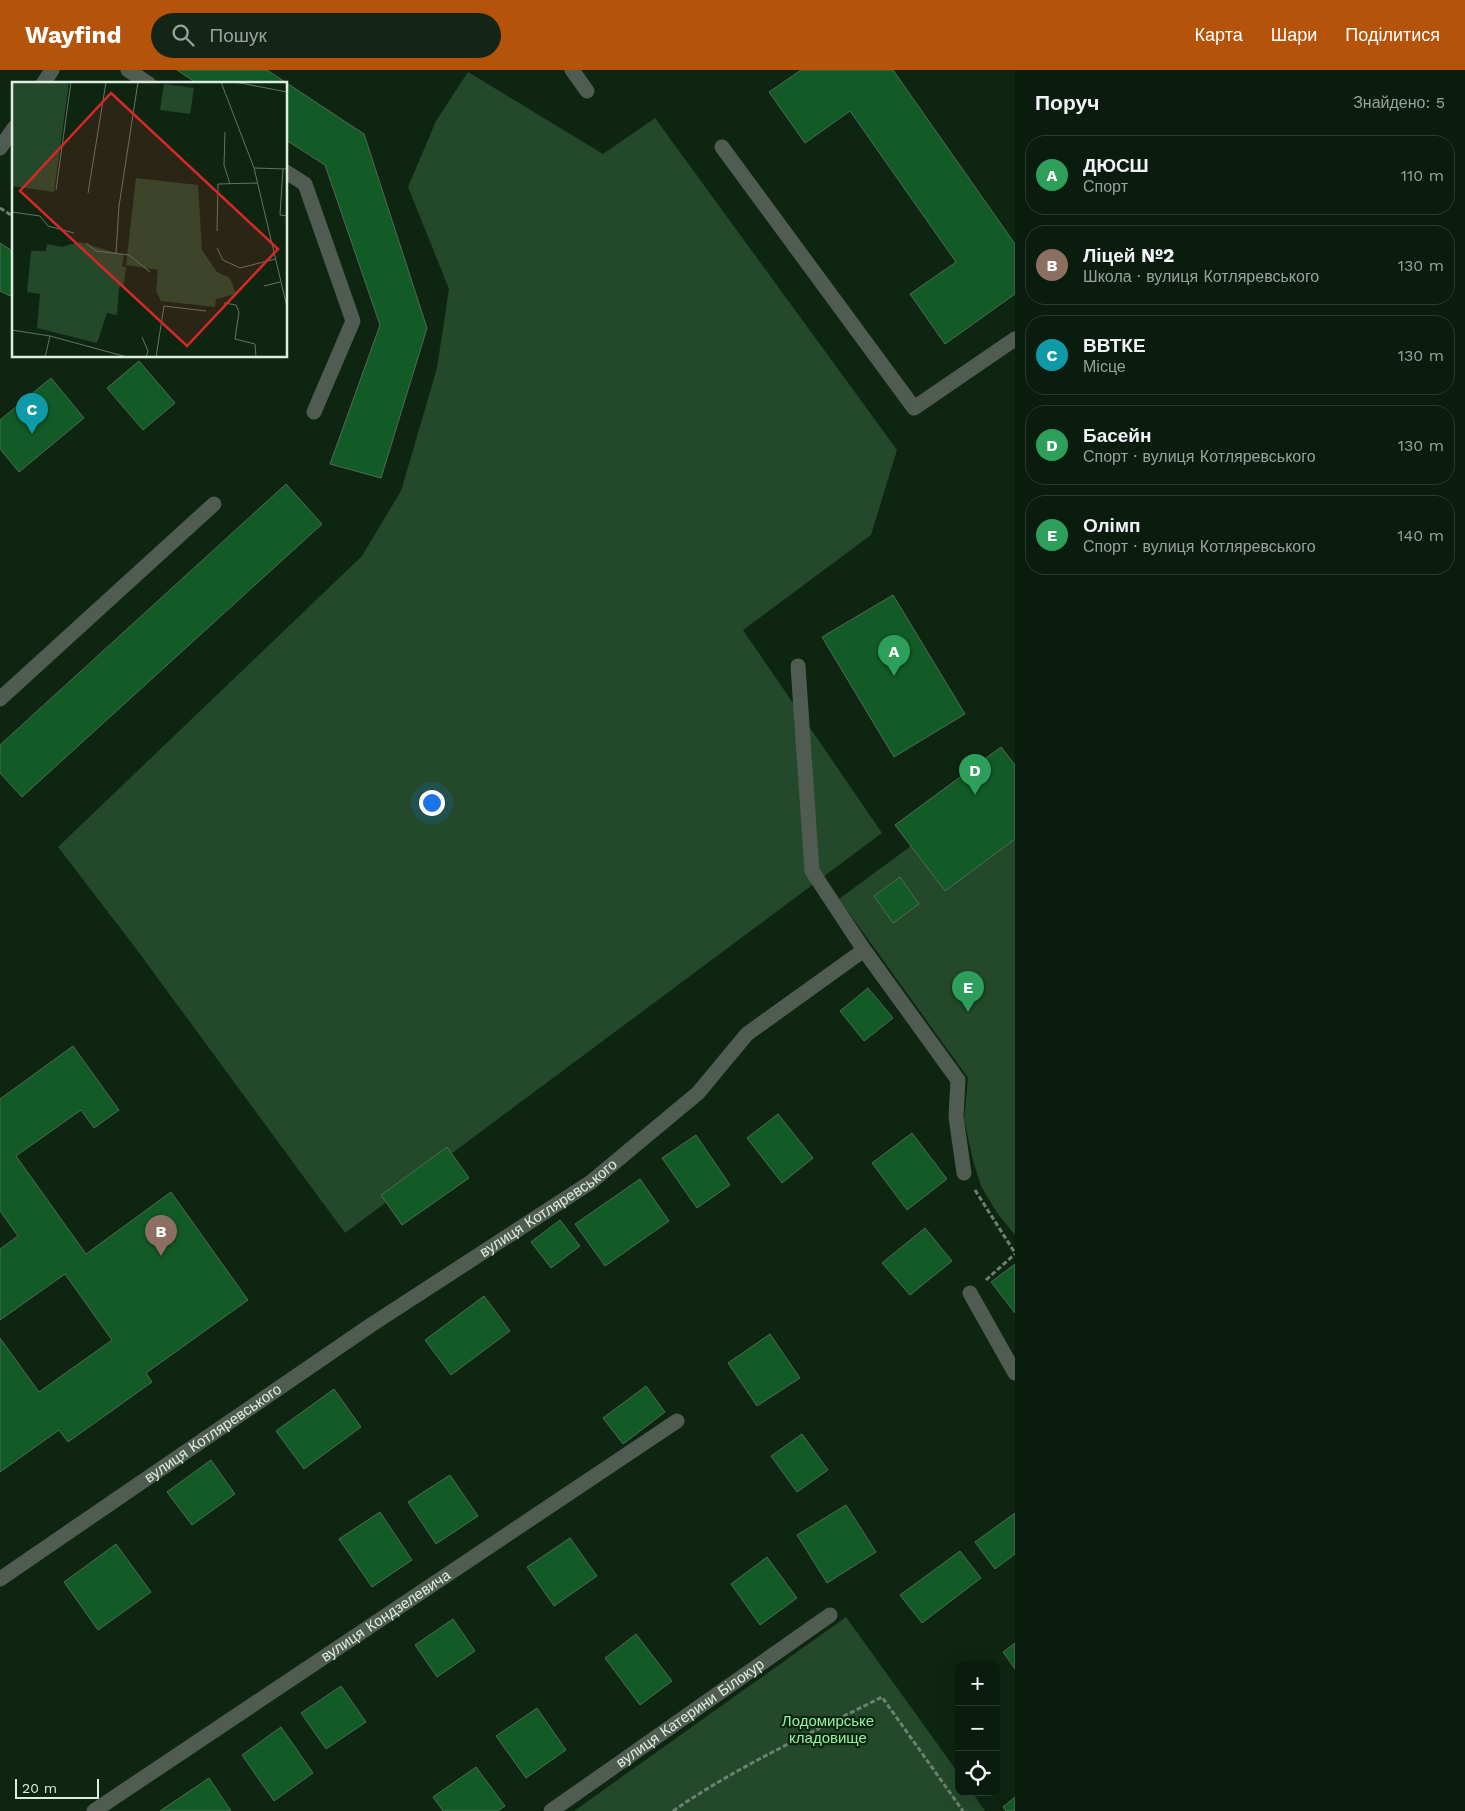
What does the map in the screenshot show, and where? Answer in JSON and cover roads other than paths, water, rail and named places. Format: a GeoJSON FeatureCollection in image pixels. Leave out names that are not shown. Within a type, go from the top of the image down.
{"type":"FeatureCollection","features":[{"type":"Feature","properties":{"kind":"street"},"geometry":{"type":"LineString","coordinates":[[44,82],[52,70]]}},
{"type":"Feature","properties":{"kind":"street"},"geometry":{"type":"LineString","coordinates":[[128,70],[146,82]]}},
{"type":"Feature","properties":{"kind":"street"},"geometry":{"type":"LineString","coordinates":[[572,70],[587,91]]}},
{"type":"Feature","properties":{"kind":"street"},"geometry":{"type":"LineString","coordinates":[[0,148],[12,131]]}},
{"type":"Feature","properties":{"kind":"street"},"geometry":{"type":"LineString","coordinates":[[722,147],[914,408],[1015,339]]}},
{"type":"Feature","properties":{"kind":"street"},"geometry":{"type":"LineString","coordinates":[[288,173],[304,184],[353,321],[314,412]]}},
{"type":"Feature","properties":{"kind":"street"},"geometry":{"type":"LineString","coordinates":[[0,699],[214,504]]}},
{"type":"Feature","properties":{"kind":"street"},"geometry":{"type":"LineString","coordinates":[[798,666],[812,871],[864,950],[958,1080],[956,1117],[964,1173]]}},
{"type":"Feature","properties":{"kind":"street","name":"вулиця Котляревського"},"geometry":{"type":"LineString","coordinates":[[0,1579],[371,1325],[591,1182],[698,1092],[747,1034],[864,950]]}},
{"type":"Feature","properties":{"kind":"street"},"geometry":{"type":"LineString","coordinates":[[970,1293],[1015,1373]]}},
{"type":"Feature","properties":{"kind":"street","name":"вулиця Кондзелевича"},"geometry":{"type":"LineString","coordinates":[[94,1811],[677,1421]]}},
{"type":"Feature","properties":{"kind":"street","name":"вулиця Катерини Білокур"},"geometry":{"type":"LineString","coordinates":[[551,1811],[830,1615]]}},
{"type":"Feature","properties":{"kind":"place","name":"ВВТКЕ"},"geometry":{"type":"Point","coordinates":[32,434]}},
{"type":"Feature","properties":{"kind":"place","name":"ДЮСШ"},"geometry":{"type":"Point","coordinates":[894,676]}},
{"type":"Feature","properties":{"kind":"place","name":"Басейн"},"geometry":{"type":"Point","coordinates":[975,795]}},
{"type":"Feature","properties":{"kind":"place","name":"Олімп"},"geometry":{"type":"Point","coordinates":[968,1012]}},
{"type":"Feature","properties":{"kind":"place","name":"Ліцей №2"},"geometry":{"type":"Point","coordinates":[161,1256]}},
{"type":"Feature","properties":{"kind":"park label","name":"Лодомирське кладовище"},"geometry":{"type":"Point","coordinates":[828,1730]}}]}
